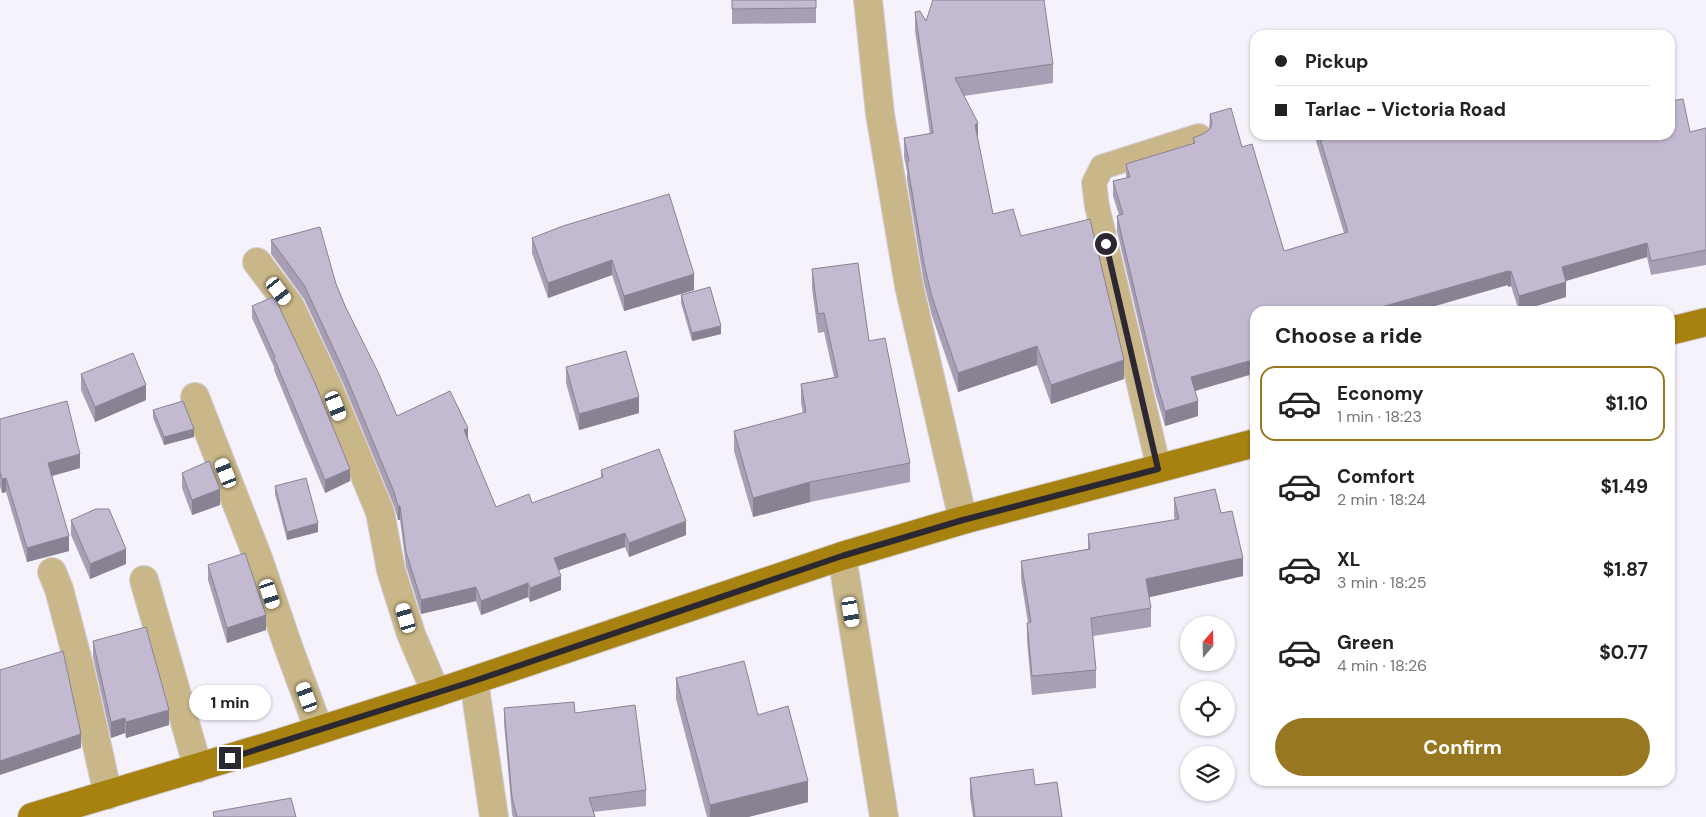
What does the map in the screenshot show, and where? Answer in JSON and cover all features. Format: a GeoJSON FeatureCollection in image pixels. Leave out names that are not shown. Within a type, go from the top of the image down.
{"type":"FeatureCollection","features":[{"type":"Feature","properties":{"kind":"main road"},"geometry":{"type":"LineString","coordinates":[[1675,330],[1706,322]]}},
{"type":"Feature","properties":{"kind":"main road"},"geometry":{"type":"LineString","coordinates":[[32,817],[198,768],[474,681],[842,556],[963,520],[1250,444]]}},
{"type":"Feature","properties":{"kind":"street"},"geometry":{"type":"LineString","coordinates":[[868,0],[880,114],[909,286],[963,520]]}},
{"type":"Feature","properties":{"kind":"street"},"geometry":{"type":"LineString","coordinates":[[256,262],[290,306],[328,389],[380,512],[391,570],[405,616],[436,693]]}},
{"type":"Feature","properties":{"kind":"street"},"geometry":{"type":"LineString","coordinates":[[195,397],[258,558],[319,730]]}},
{"type":"Feature","properties":{"kind":"street"},"geometry":{"type":"LineString","coordinates":[[842,556],[884,817]]}},
{"type":"Feature","properties":{"kind":"street"},"geometry":{"type":"LineString","coordinates":[[52,572],[59,588],[80,669],[108,795]]}},
{"type":"Feature","properties":{"kind":"street"},"geometry":{"type":"LineString","coordinates":[[144,580],[198,768]]}},
{"type":"Feature","properties":{"kind":"street"},"geometry":{"type":"LineString","coordinates":[[474,681],[494,817]]}},
{"type":"Feature","properties":{"kind":"lane"},"geometry":{"type":"LineString","coordinates":[[1158,469],[1097,206],[1094,183],[1102,167],[1199,136]]}},
{"type":"Feature","properties":{"kind":"building"},"geometry":{"type":"Polygon","coordinates":[[[732,0],[816,0],[816,8],[732,9],[732,0]]]}},
{"type":"Feature","properties":{"kind":"building"},"geometry":{"type":"Polygon","coordinates":[[[933,0],[1044,0],[1053,64],[955,78],[978,123],[975,125],[993,214],[1013,209],[1021,236],[1090,219],[1124,360],[1051,385],[1037,346],[958,373],[932,297],[924,264],[904,138],[933,133],[915,12],[920,11],[926,21],[933,0]]]}},
{"type":"Feature","properties":{"kind":"building"},"geometry":{"type":"Polygon","coordinates":[[[1683,99],[1690,132],[1706,128],[1706,250],[1651,261],[1647,243],[1562,267],[1566,282],[1519,296],[1511,271],[1508,271],[1385,306],[1250,306],[1250,366],[1249,361],[1191,377],[1198,401],[1165,411],[1156,381],[1117,216],[1123,214],[1113,181],[1130,177],[1126,164],[1195,143],[1193,138],[1209,130],[1212,124],[1210,114],[1231,108],[1242,147],[1252,144],[1284,251],[1348,232],[1320,140],[1675,140],[1675,100],[1683,99]]]}},
{"type":"Feature","properties":{"kind":"building"},"geometry":{"type":"Polygon","coordinates":[[[669,194],[694,274],[624,296],[612,260],[548,283],[532,238],[563,226],[669,194]]]}},
{"type":"Feature","properties":{"kind":"building"},"geometry":{"type":"Polygon","coordinates":[[[320,227],[336,284],[397,416],[450,391],[468,428],[464,430],[496,507],[529,494],[532,503],[603,477],[601,470],[659,449],[686,521],[629,543],[625,533],[554,558],[561,576],[530,588],[528,583],[481,601],[476,587],[421,600],[406,552],[400,506],[398,506],[394,492],[343,369],[304,285],[271,240],[320,227]]]}},
{"type":"Feature","properties":{"kind":"building"},"geometry":{"type":"Polygon","coordinates":[[[858,263],[869,341],[885,338],[910,463],[810,482],[753,498],[734,431],[806,412],[801,384],[838,377],[824,313],[818,314],[812,269],[858,263]]]}},
{"type":"Feature","properties":{"kind":"building"},"geometry":{"type":"Polygon","coordinates":[[[710,287],[721,326],[692,333],[681,295],[710,287]]]}},
{"type":"Feature","properties":{"kind":"building"},"geometry":{"type":"Polygon","coordinates":[[[273,297],[315,383],[350,469],[325,480],[252,306],[273,297]]]}},
{"type":"Feature","properties":{"kind":"building"},"geometry":{"type":"Polygon","coordinates":[[[626,351],[639,397],[579,414],[566,367],[626,351]]]}},
{"type":"Feature","properties":{"kind":"building"},"geometry":{"type":"Polygon","coordinates":[[[133,353],[146,385],[95,407],[81,374],[133,353]]]}},
{"type":"Feature","properties":{"kind":"building"},"geometry":{"type":"Polygon","coordinates":[[[67,401],[80,454],[48,463],[69,536],[27,548],[6,478],[2,479],[0,472],[0,419],[67,401]]]}},
{"type":"Feature","properties":{"kind":"building"},"geometry":{"type":"Polygon","coordinates":[[[183,401],[194,429],[164,437],[153,410],[183,401]]]}},
{"type":"Feature","properties":{"kind":"building"},"geometry":{"type":"Polygon","coordinates":[[[209,461],[220,489],[192,500],[182,473],[209,461]]]}},
{"type":"Feature","properties":{"kind":"building"},"geometry":{"type":"Polygon","coordinates":[[[306,478],[318,523],[287,532],[275,486],[306,478]]]}},
{"type":"Feature","properties":{"kind":"building"},"geometry":{"type":"Polygon","coordinates":[[[1215,489],[1221,513],[1232,511],[1243,558],[1146,579],[1151,608],[1091,618],[1096,670],[1032,676],[1027,623],[1031,622],[1021,561],[1090,549],[1088,534],[1179,519],[1174,498],[1215,489]]]}},
{"type":"Feature","properties":{"kind":"building"},"geometry":{"type":"Polygon","coordinates":[[[96,509],[109,509],[126,549],[90,564],[71,520],[96,509]]]}},
{"type":"Feature","properties":{"kind":"building"},"geometry":{"type":"Polygon","coordinates":[[[245,553],[266,615],[227,628],[208,565],[245,553]]]}},
{"type":"Feature","properties":{"kind":"building"},"geometry":{"type":"Polygon","coordinates":[[[146,627],[169,710],[126,722],[125,718],[111,722],[93,641],[146,627]]]}},
{"type":"Feature","properties":{"kind":"building"},"geometry":{"type":"Polygon","coordinates":[[[63,651],[81,734],[0,761],[0,670],[63,651]]]}},
{"type":"Feature","properties":{"kind":"building"},"geometry":{"type":"Polygon","coordinates":[[[744,661],[758,715],[788,706],[808,781],[710,805],[676,678],[744,661]]]}},
{"type":"Feature","properties":{"kind":"building"},"geometry":{"type":"Polygon","coordinates":[[[574,702],[575,713],[635,705],[646,790],[589,798],[595,817],[517,817],[512,798],[504,708],[574,702]]]}},
{"type":"Feature","properties":{"kind":"building"},"geometry":{"type":"Polygon","coordinates":[[[1033,769],[1035,785],[1057,782],[1062,817],[975,817],[970,778],[1033,769]]]}},
{"type":"Feature","properties":{"kind":"building"},"geometry":{"type":"Polygon","coordinates":[[[291,798],[296,817],[214,817],[213,812],[291,798]]]}},
{"type":"Feature","properties":{"kind":"route"},"geometry":{"type":"LineString","coordinates":[[230,758],[474,681],[842,556],[963,520],[1158,469],[1106,244]]}}]}
